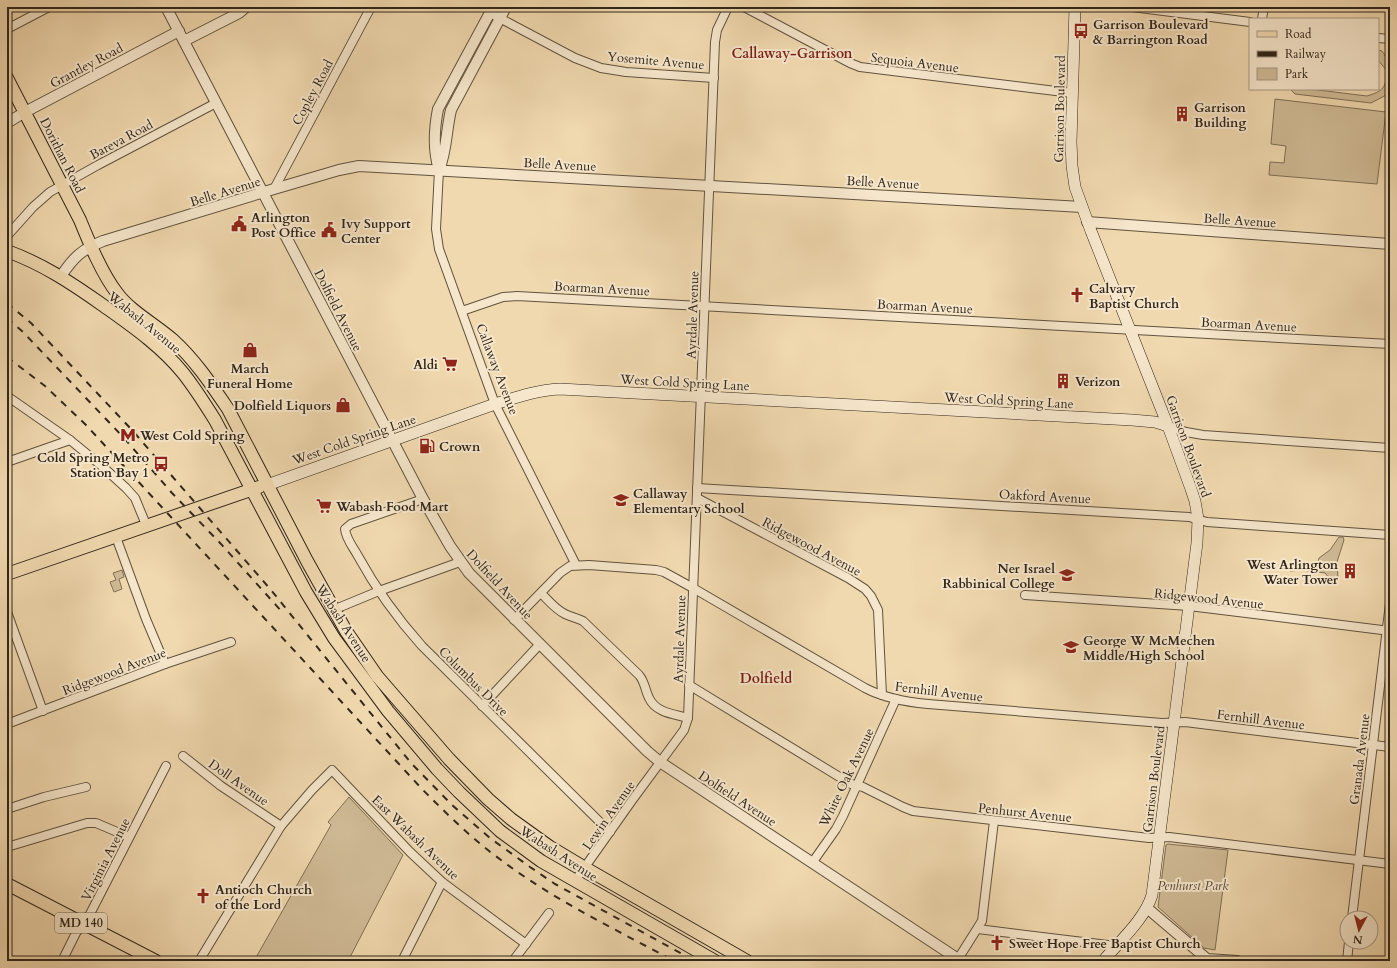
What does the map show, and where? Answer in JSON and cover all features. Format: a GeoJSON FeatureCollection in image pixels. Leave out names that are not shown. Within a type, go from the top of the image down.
{"type":"FeatureCollection","features":[{"type":"Feature","properties":{"kind":"main road","name":"Garrison Boulevard"},"geometry":{"type":"LineString","coordinates":[[1075,7],[1072,93],[1072,166],[1075,187],[1087,222],[1168,426],[1195,501],[1198,520],[1197,543],[1152,895],[1144,914],[1103,961]]}},
{"type":"Feature","properties":{"kind":"main road","name":"Dorithan Road"},"geometry":{"type":"LineString","coordinates":[[7,78],[80,220],[91,246]]}},
{"type":"Feature","properties":{"kind":"main road","name":"Wabash Avenue"},"geometry":{"type":"LineString","coordinates":[[91,246],[109,282],[124,302],[173,340],[206,377],[228,409],[333,610],[349,637],[377,676],[431,739],[488,799],[550,847],[747,961]]}},
{"type":"Feature","properties":{"kind":"main road","name":"Wabash Avenue"},"geometry":{"type":"LineString","coordinates":[[7,251],[40,265],[75,285],[142,334],[165,354],[182,372],[204,402],[321,618],[350,662],[388,711],[437,769],[479,811],[519,845],[541,861],[715,961]]}},
{"type":"Feature","properties":{"kind":"main road","name":"West Cold Spring Lane"},"geometry":{"type":"LineString","coordinates":[[7,574],[147,527],[208,504],[267,485],[532,392],[560,389],[701,396],[1155,422],[1168,426]]}},
{"type":"Feature","properties":{"kind":"main road","name":"MD 140"},"geometry":{"type":"LineString","coordinates":[[7,884],[156,961]]}},
{"type":"Feature","properties":{"kind":"street"},"geometry":{"type":"LineString","coordinates":[[7,29],[49,7]]}},
{"type":"Feature","properties":{"kind":"street","name":"Dolfield Avenue"},"geometry":{"type":"LineString","coordinates":[[166,7],[423,499],[460,562],[514,620],[660,762],[959,960]]}},
{"type":"Feature","properties":{"kind":"street"},"geometry":{"type":"LineString","coordinates":[[184,41],[239,13],[246,7]]}},
{"type":"Feature","properties":{"kind":"street","name":"Copley Road"},"geometry":{"type":"LineString","coordinates":[[274,189],[371,7]]}},
{"type":"Feature","properties":{"kind":"street","name":"Callaway Avenue"},"geometry":{"type":"LineString","coordinates":[[506,7],[451,110],[448,120],[446,147],[439,170],[436,218],[437,240],[495,404],[576,565]]}},
{"type":"Feature","properties":{"kind":"street","name":"Ayrdale Avenue"},"geometry":{"type":"LineString","coordinates":[[660,762],[684,730],[688,718],[716,35],[719,24],[728,7]]}},
{"type":"Feature","properties":{"kind":"street","name":"Sequoia Avenue"},"geometry":{"type":"LineString","coordinates":[[744,7],[860,67],[1072,93]]}},
{"type":"Feature","properties":{"kind":"street"},"geometry":{"type":"LineString","coordinates":[[1132,7],[1249,22]]}},
{"type":"Feature","properties":{"kind":"street"},"geometry":{"type":"LineString","coordinates":[[1262,18],[1264,7]]}},
{"type":"Feature","properties":{"kind":"street","name":"Callaway Avenue"},"geometry":{"type":"LineString","coordinates":[[439,170],[435,147],[436,119],[438,109],[491,10]]}},
{"type":"Feature","properties":{"kind":"street","name":"Yosemite Avenue"},"geometry":{"type":"LineString","coordinates":[[491,10],[500,18],[575,58],[602,68],[626,72],[714,78]]}},
{"type":"Feature","properties":{"kind":"street","name":"Grantley Road"},"geometry":{"type":"LineString","coordinates":[[7,123],[25,112],[179,31]]}},
{"type":"Feature","properties":{"kind":"street"},"geometry":{"type":"LineString","coordinates":[[1379,38],[1390,39]]}},
{"type":"Feature","properties":{"kind":"street","name":"Bareva Road"},"geometry":{"type":"LineString","coordinates":[[7,236],[36,204],[50,192],[216,103]]}},
{"type":"Feature","properties":{"kind":"street"},"geometry":{"type":"LineString","coordinates":[[438,109],[451,110]]}},
{"type":"Feature","properties":{"kind":"street","name":"Belle Avenue"},"geometry":{"type":"LineString","coordinates":[[61,276],[81,251],[91,246],[274,189],[339,170],[359,166],[1082,207]]}},
{"type":"Feature","properties":{"kind":"street","name":"Belle Avenue"},"geometry":{"type":"LineString","coordinates":[[1087,222],[1390,244]]}},
{"type":"Feature","properties":{"kind":"street","name":"Boarman Avenue"},"geometry":{"type":"LineString","coordinates":[[462,311],[510,296],[1390,344]]}},
{"type":"Feature","properties":{"kind":"street"},"geometry":{"type":"LineString","coordinates":[[7,396],[70,440],[103,467],[131,493],[139,507],[147,527]]}},
{"type":"Feature","properties":{"kind":"street","name":"West Cold Spring Lane"},"geometry":{"type":"LineString","coordinates":[[1168,426],[1186,432],[1203,435],[1390,448]]}},
{"type":"Feature","properties":{"kind":"street"},"geometry":{"type":"LineString","coordinates":[[7,462],[70,440]]}},
{"type":"Feature","properties":{"kind":"street","name":"Oakford Avenue"},"geometry":{"type":"LineString","coordinates":[[697,488],[1189,517],[1207,522],[1390,535]]}},
{"type":"Feature","properties":{"kind":"street","name":"Ridgewood Avenue"},"geometry":{"type":"LineString","coordinates":[[697,498],[858,584],[871,596],[875,603],[879,617],[882,695]]}},
{"type":"Feature","properties":{"kind":"street","name":"Columbus Drive"},"geometry":{"type":"LineString","coordinates":[[423,499],[351,524],[345,528],[348,538],[379,591],[398,619],[418,642],[610,832]]}},
{"type":"Feature","properties":{"kind":"street"},"geometry":{"type":"LineString","coordinates":[[116,537],[146,619],[165,664]]}},
{"type":"Feature","properties":{"kind":"street"},"geometry":{"type":"LineString","coordinates":[[333,610],[379,591],[460,562]]}},
{"type":"Feature","properties":{"kind":"street"},"geometry":{"type":"LineString","coordinates":[[514,620],[565,569],[576,565]]}},
{"type":"Feature","properties":{"kind":"street","name":"Fernhill Avenue"},"geometry":{"type":"LineString","coordinates":[[576,565],[656,570],[664,572],[865,688],[896,700],[928,704],[1162,723],[1185,722],[1390,747]]}},
{"type":"Feature","properties":{"kind":"street"},"geometry":{"type":"LineString","coordinates":[[541,593],[557,609],[566,615],[583,621],[639,675],[643,680],[648,697],[656,707],[668,713],[688,718]]}},
{"type":"Feature","properties":{"kind":"street","name":"Ridgewood Avenue"},"geometry":{"type":"LineString","coordinates":[[1025,595],[1189,606],[1388,630]]}},
{"type":"Feature","properties":{"kind":"street","name":"Granada Avenue"},"geometry":{"type":"LineString","coordinates":[[1353,910],[1390,604]]}},
{"type":"Feature","properties":{"kind":"street"},"geometry":{"type":"LineString","coordinates":[[7,612],[42,711]]}},
{"type":"Feature","properties":{"kind":"street","name":"Ridgewood Avenue"},"geometry":{"type":"LineString","coordinates":[[7,724],[165,664],[230,642]]}},
{"type":"Feature","properties":{"kind":"street"},"geometry":{"type":"LineString","coordinates":[[482,706],[540,644]]}},
{"type":"Feature","properties":{"kind":"street","name":"Penhurst Avenue"},"geometry":{"type":"LineString","coordinates":[[689,685],[851,784],[864,787],[913,811],[1149,838],[1168,837],[1390,864]]}},
{"type":"Feature","properties":{"kind":"street","name":"White Oak Avenue"},"geometry":{"type":"LineString","coordinates":[[812,863],[836,829],[896,700]]}},
{"type":"Feature","properties":{"kind":"street","name":"Doll Avenue"},"geometry":{"type":"LineString","coordinates":[[183,756],[221,786],[281,826]]}},
{"type":"Feature","properties":{"kind":"street","name":"Lewin Avenue"},"geometry":{"type":"LineString","coordinates":[[575,881],[660,762]]}},
{"type":"Feature","properties":{"kind":"street","name":"Virginia Avenue"},"geometry":{"type":"LineString","coordinates":[[62,961],[76,933],[90,914],[166,766]]}},
{"type":"Feature","properties":{"kind":"street","name":"East Wabash Avenue"},"geometry":{"type":"LineString","coordinates":[[281,826],[312,790],[332,770],[410,852],[442,882],[526,944]]}},
{"type":"Feature","properties":{"kind":"street"},"geometry":{"type":"LineString","coordinates":[[7,808],[86,787]]}},
{"type":"Feature","properties":{"kind":"street"},"geometry":{"type":"LineString","coordinates":[[959,960],[982,921],[994,821]]}},
{"type":"Feature","properties":{"kind":"street"},"geometry":{"type":"LineString","coordinates":[[7,847],[87,822],[96,823],[129,837]]}},
{"type":"Feature","properties":{"kind":"street"},"geometry":{"type":"LineString","coordinates":[[199,961],[281,826]]}},
{"type":"Feature","properties":{"kind":"street"},"geometry":{"type":"LineString","coordinates":[[402,961],[442,882]]}},
{"type":"Feature","properties":{"kind":"street"},"geometry":{"type":"LineString","coordinates":[[1147,908],[1207,960],[1238,961]]}},
{"type":"Feature","properties":{"kind":"street"},"geometry":{"type":"LineString","coordinates":[[513,961],[549,913]]}},
{"type":"Feature","properties":{"kind":"street"},"geometry":{"type":"LineString","coordinates":[[978,929],[1116,946]]}},
{"type":"Feature","properties":{"kind":"street"},"geometry":{"type":"LineString","coordinates":[[1347,961],[1348,950]]}},
{"type":"Feature","properties":{"kind":"green space"},"geometry":{"type":"Polygon","coordinates":[[[1379,50],[1382,51],[1390,63],[1390,93],[1371,103],[1295,94],[1291,90],[1318,90],[1367,96],[1383,88],[1386,81],[1387,71],[1379,61],[1379,50]]]}},
{"type":"Feature","properties":{"kind":"green space"},"geometry":{"type":"Polygon","coordinates":[[[1275,99],[1386,112],[1377,184],[1269,175],[1270,162],[1284,163],[1286,146],[1271,144],[1275,99]]]}},
{"type":"Feature","properties":{"kind":"green space"},"geometry":{"type":"Polygon","coordinates":[[[1339,537],[1343,537],[1344,540],[1337,562],[1338,579],[1334,582],[1325,573],[1289,570],[1318,562],[1319,558],[1330,550],[1339,537]]]}},
{"type":"Feature","properties":{"kind":"green space"},"geometry":{"type":"Polygon","coordinates":[[[122,570],[124,577],[119,579],[122,589],[114,592],[110,582],[116,580],[113,573],[122,570]]]}},
{"type":"Feature","properties":{"kind":"green space"},"geometry":{"type":"Polygon","coordinates":[[[349,797],[403,855],[348,961],[254,961],[331,825],[328,822],[349,797]]]}},
{"type":"Feature","properties":{"kind":"green space","name":"Penhurst Park"},"geometry":{"type":"Polygon","coordinates":[[[1166,845],[1228,850],[1215,950],[1204,948],[1158,907],[1166,845]]]}},
{"type":"Feature","properties":{"kind":"railway"},"geometry":{"type":"LineString","coordinates":[[7,303],[31,323],[132,430],[271,590],[411,763],[452,805],[490,838],[555,884],[695,961]]}},
{"type":"Feature","properties":{"kind":"railway"},"geometry":{"type":"LineString","coordinates":[[7,318],[23,332],[124,438],[172,493],[221,544],[283,613]]}},
{"type":"Feature","properties":{"kind":"railway"},"geometry":{"type":"LineString","coordinates":[[7,357],[45,386],[86,425],[422,789],[460,826],[480,844],[521,875],[585,914],[674,961]]}},
{"type":"Feature","properties":{"kind":"place","name":"Garrison Boulevard & Barrington Road"},"geometry":{"type":"Point","coordinates":[1081,31]}},
{"type":"Feature","properties":{"kind":"place","name":"Garrison Building"},"geometry":{"type":"Point","coordinates":[1182,114]}},
{"type":"Feature","properties":{"kind":"place","name":"Arlington Post Office"},"geometry":{"type":"Point","coordinates":[239,224]}},
{"type":"Feature","properties":{"kind":"place","name":"Ivy Support Center"},"geometry":{"type":"Point","coordinates":[329,230]}},
{"type":"Feature","properties":{"kind":"place","name":"Calvary Baptist Church"},"geometry":{"type":"Point","coordinates":[1077,295]}},
{"type":"Feature","properties":{"kind":"place","name":"March Funeral Home"},"geometry":{"type":"Point","coordinates":[250,350]}},
{"type":"Feature","properties":{"kind":"place","name":"Aldi"},"geometry":{"type":"Point","coordinates":[450,364]}},
{"type":"Feature","properties":{"kind":"place","name":"Verizon"},"geometry":{"type":"Point","coordinates":[1063,381]}},
{"type":"Feature","properties":{"kind":"place","name":"Dolfield Liquors"},"geometry":{"type":"Point","coordinates":[343,405]}},
{"type":"Feature","properties":{"kind":"place","name":"West Cold Spring"},"geometry":{"type":"Point","coordinates":[128,435]}},
{"type":"Feature","properties":{"kind":"place","name":"Crown"},"geometry":{"type":"Point","coordinates":[427,446]}},
{"type":"Feature","properties":{"kind":"place","name":"Cold Spring Metro Station Bay 1"},"geometry":{"type":"Point","coordinates":[161,464]}},
{"type":"Feature","properties":{"kind":"place","name":"Callaway Elementary School"},"geometry":{"type":"Point","coordinates":[621,500]}},
{"type":"Feature","properties":{"kind":"place","name":"Wabash Food Mart"},"geometry":{"type":"Point","coordinates":[324,506]}},
{"type":"Feature","properties":{"kind":"place","name":"West Arlington Water Tower"},"geometry":{"type":"Point","coordinates":[1350,571]}},
{"type":"Feature","properties":{"kind":"place","name":"Ner Israel Rabbinical College"},"geometry":{"type":"Point","coordinates":[1067,575]}},
{"type":"Feature","properties":{"kind":"place","name":"George W McMechen Middle/High School"},"geometry":{"type":"Point","coordinates":[1071,647]}},
{"type":"Feature","properties":{"kind":"place","name":"Antioch Church of the Lord"},"geometry":{"type":"Point","coordinates":[203,896]}},
{"type":"Feature","properties":{"kind":"place","name":"Sweet Hope Free Baptist Church"},"geometry":{"type":"Point","coordinates":[997,943]}},
{"type":"Feature","properties":{"kind":"district","name":"Callaway-Garrison"},"geometry":{"type":"Point","coordinates":[792,53]}},
{"type":"Feature","properties":{"kind":"district","name":"Dolfield"},"geometry":{"type":"Point","coordinates":[766,678]}}]}
